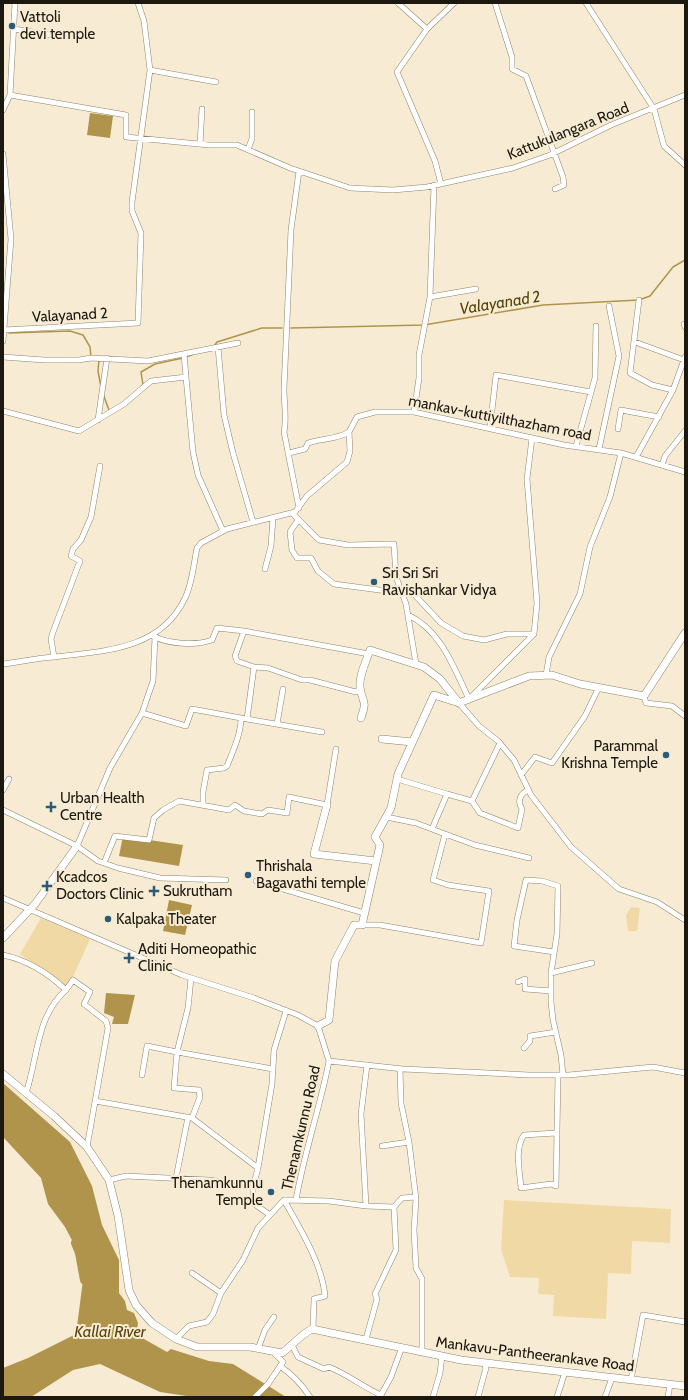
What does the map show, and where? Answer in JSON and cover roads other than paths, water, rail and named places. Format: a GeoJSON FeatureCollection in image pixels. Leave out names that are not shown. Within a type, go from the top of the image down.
{"type":"FeatureCollection","features":[{"type":"Feature","properties":{"kind":"street"},"geometry":{"type":"LineString","coordinates":[[3,110],[10,95],[15,3]]}},
{"type":"Feature","properties":{"kind":"street"},"geometry":{"type":"LineString","coordinates":[[138,3],[144,21],[150,70],[140,138]]}},
{"type":"Feature","properties":{"kind":"street"},"geometry":{"type":"LineString","coordinates":[[398,3],[427,29]]}},
{"type":"Feature","properties":{"kind":"street"},"geometry":{"type":"LineString","coordinates":[[441,184],[435,161],[397,72],[427,29],[454,3]]}},
{"type":"Feature","properties":{"kind":"street"},"geometry":{"type":"LineString","coordinates":[[495,3],[512,57],[512,69],[526,76],[554,152],[564,185],[556,188]]}},
{"type":"Feature","properties":{"kind":"street"},"geometry":{"type":"LineString","coordinates":[[586,3],[654,109],[664,146],[685,165]]}},
{"type":"Feature","properties":{"kind":"street"},"geometry":{"type":"LineString","coordinates":[[14,29],[56,36]]}},
{"type":"Feature","properties":{"kind":"street"},"geometry":{"type":"LineString","coordinates":[[150,70],[216,82]]}},
{"type":"Feature","properties":{"kind":"street","name":"Kattukulangara Road"},"geometry":{"type":"LineString","coordinates":[[10,95],[126,115],[126,138],[200,144],[237,145],[299,171],[350,188],[393,190],[441,184],[513,168],[554,152],[611,125],[654,109],[685,95]]}},
{"type":"Feature","properties":{"kind":"street"},"geometry":{"type":"LineString","coordinates":[[200,144],[202,109]]}},
{"type":"Feature","properties":{"kind":"street"},"geometry":{"type":"LineString","coordinates":[[248,150],[252,139],[252,112]]}},
{"type":"Feature","properties":{"kind":"street","name":"Valayanad 2"},"geometry":{"type":"LineString","coordinates":[[4,330],[138,324],[141,233],[132,211],[132,202],[140,138]]}},
{"type":"Feature","properties":{"kind":"street"},"geometry":{"type":"LineString","coordinates":[[3,154],[11,239],[3,341]]}},
{"type":"Feature","properties":{"kind":"street"},"geometry":{"type":"LineString","coordinates":[[299,171],[291,230],[284,389],[284,410],[286,420],[284,432],[299,508]]}},
{"type":"Feature","properties":{"kind":"street"},"geometry":{"type":"LineString","coordinates":[[414,412],[419,378],[419,355],[430,297],[434,185]]}},
{"type":"Feature","properties":{"kind":"street"},"geometry":{"type":"LineString","coordinates":[[430,297],[476,288]]}},
{"type":"Feature","properties":{"kind":"street"},"geometry":{"type":"LineString","coordinates":[[639,300],[630,373],[652,384],[673,390]]}},
{"type":"Feature","properties":{"kind":"street"},"geometry":{"type":"LineString","coordinates":[[599,449],[619,356],[609,306]]}},
{"type":"Feature","properties":{"kind":"street"},"geometry":{"type":"LineString","coordinates":[[576,446],[595,378],[596,326]]}},
{"type":"Feature","properties":{"kind":"street"},"geometry":{"type":"LineString","coordinates":[[635,342],[684,359],[673,390],[636,457]]}},
{"type":"Feature","properties":{"kind":"street"},"geometry":{"type":"LineString","coordinates":[[3,357],[44,360],[107,358],[148,361],[238,343]]}},
{"type":"Feature","properties":{"kind":"street"},"geometry":{"type":"LineString","coordinates":[[218,348],[224,415],[233,453],[253,522]]}},
{"type":"Feature","properties":{"kind":"street"},"geometry":{"type":"LineString","coordinates":[[184,354],[193,452],[196,467],[223,531]]}},
{"type":"Feature","properties":{"kind":"street"},"geometry":{"type":"LineString","coordinates":[[98,420],[107,358]]}},
{"type":"Feature","properties":{"kind":"street"},"geometry":{"type":"LineString","coordinates":[[490,428],[496,375],[591,392]]}},
{"type":"Feature","properties":{"kind":"street"},"geometry":{"type":"LineString","coordinates":[[3,411],[79,430],[124,404],[151,381],[186,377]]}},
{"type":"Feature","properties":{"kind":"street"},"geometry":{"type":"LineString","coordinates":[[618,429],[621,410],[659,417]]}},
{"type":"Feature","properties":{"kind":"street","name":"mankav-kuttiyilthazham road"},"geometry":{"type":"LineString","coordinates":[[348,432],[357,417],[375,412],[414,412],[564,445],[621,453],[685,472]]}},
{"type":"Feature","properties":{"kind":"street"},"geometry":{"type":"LineString","coordinates":[[662,465],[665,456],[685,431]]}},
{"type":"Feature","properties":{"kind":"street"},"geometry":{"type":"LineString","coordinates":[[3,664],[54,656],[69,656],[121,647],[154,636],[165,627],[186,598],[197,548],[201,543],[223,531],[253,522],[292,514],[299,508],[307,496],[347,462],[350,451],[348,432],[341,436],[308,443],[304,449],[289,453]]}},
{"type":"Feature","properties":{"kind":"street"},"geometry":{"type":"LineString","coordinates":[[468,699],[534,634],[537,603],[527,479],[532,438]]}},
{"type":"Feature","properties":{"kind":"street"},"geometry":{"type":"LineString","coordinates":[[546,675],[549,657],[580,594],[590,547],[610,497],[621,453]]}},
{"type":"Feature","properties":{"kind":"street"},"geometry":{"type":"LineString","coordinates":[[54,656],[51,639],[52,632],[80,561],[71,556],[73,549],[80,540],[91,517],[100,466]]}},
{"type":"Feature","properties":{"kind":"street"},"geometry":{"type":"LineString","coordinates":[[292,514],[319,540],[348,545],[394,544],[396,577],[408,615],[416,664]]}},
{"type":"Feature","properties":{"kind":"street"},"geometry":{"type":"LineString","coordinates":[[265,569],[271,546],[273,518]]}},
{"type":"Feature","properties":{"kind":"street"},"geometry":{"type":"LineString","coordinates":[[298,520],[290,532],[292,550],[297,558],[311,558],[318,571],[334,584],[402,593],[411,591],[441,623],[463,636],[484,640],[507,634],[534,634]]}},
{"type":"Feature","properties":{"kind":"street"},"geometry":{"type":"LineString","coordinates":[[408,615],[422,621],[437,637],[447,654],[468,699]]}},
{"type":"Feature","properties":{"kind":"street"},"geometry":{"type":"LineString","coordinates":[[154,636],[184,643],[204,643],[212,640],[217,628],[244,631],[369,654]]}},
{"type":"Feature","properties":{"kind":"street"},"geometry":{"type":"LineString","coordinates":[[244,631],[235,656],[237,661],[254,667],[268,668],[302,680],[310,680],[356,692],[360,689]]}},
{"type":"Feature","properties":{"kind":"street"},"geometry":{"type":"LineString","coordinates":[[685,633],[644,696],[646,703],[672,706],[685,716]]}},
{"type":"Feature","properties":{"kind":"street"},"geometry":{"type":"LineString","coordinates":[[3,938],[29,910],[78,846],[110,768],[142,713],[153,681],[154,636]]}},
{"type":"Feature","properties":{"kind":"street"},"geometry":{"type":"LineString","coordinates":[[362,718],[366,704],[360,689],[361,677],[370,650],[424,667],[440,679],[479,726],[500,743],[514,760],[528,790],[571,847],[619,889],[657,902],[685,920]]}},
{"type":"Feature","properties":{"kind":"street"},"geometry":{"type":"LineString","coordinates":[[247,719],[254,667]]}},
{"type":"Feature","properties":{"kind":"street"},"geometry":{"type":"LineString","coordinates":[[362,925],[380,845],[375,837],[391,808],[397,778],[434,695],[459,703],[529,676],[552,675],[599,687],[644,696]]}},
{"type":"Feature","properties":{"kind":"street"},"geometry":{"type":"LineString","coordinates":[[520,775],[535,757],[552,763],[585,716],[599,687]]}},
{"type":"Feature","properties":{"kind":"street"},"geometry":{"type":"LineString","coordinates":[[277,724],[283,689]]}},
{"type":"Feature","properties":{"kind":"street"},"geometry":{"type":"LineString","coordinates":[[142,713],[186,726],[192,710],[322,732]]}},
{"type":"Feature","properties":{"kind":"street"},"geometry":{"type":"LineString","coordinates":[[203,804],[203,792],[207,770],[224,768],[227,766],[236,743],[240,718]]}},
{"type":"Feature","properties":{"kind":"street"},"geometry":{"type":"LineString","coordinates":[[382,739],[412,742]]}},
{"type":"Feature","properties":{"kind":"street"},"geometry":{"type":"LineString","coordinates":[[472,801],[500,743]]}},
{"type":"Feature","properties":{"kind":"street"},"geometry":{"type":"LineString","coordinates":[[336,749],[327,805],[314,854],[376,861]]}},
{"type":"Feature","properties":{"kind":"street"},"geometry":{"type":"LineString","coordinates":[[397,778],[472,801],[480,813],[518,828],[522,809],[519,804],[519,798],[522,792],[528,790]]}},
{"type":"Feature","properties":{"kind":"street"},"geometry":{"type":"LineString","coordinates":[[3,790],[9,779]]}},
{"type":"Feature","properties":{"kind":"street"},"geometry":{"type":"LineString","coordinates":[[432,829],[447,794]]}},
{"type":"Feature","properties":{"kind":"street"},"geometry":{"type":"LineString","coordinates":[[104,864],[115,836],[150,840],[154,818],[163,810],[179,801],[203,804],[229,810],[235,805],[244,811],[262,814],[268,810],[287,813],[289,796],[327,805]]}},
{"type":"Feature","properties":{"kind":"street"},"geometry":{"type":"LineString","coordinates":[[3,810],[78,846],[104,864],[160,878],[226,880]]}},
{"type":"Feature","properties":{"kind":"street"},"geometry":{"type":"LineString","coordinates":[[386,817],[416,823],[475,845],[529,858]]}},
{"type":"Feature","properties":{"kind":"street"},"geometry":{"type":"LineString","coordinates":[[318,1026],[329,1020],[335,961],[354,925],[380,925],[481,943],[489,891],[448,885],[433,880],[445,834]]}},
{"type":"Feature","properties":{"kind":"street"},"geometry":{"type":"LineString","coordinates":[[554,952],[514,946],[517,920],[526,880],[542,881],[558,886],[554,952],[551,973],[551,991],[553,1020],[556,1032],[561,1075],[556,1133],[556,1186],[551,1184],[521,1188],[518,1159],[520,1140],[524,1135],[556,1133]]}},
{"type":"Feature","properties":{"kind":"street"},"geometry":{"type":"LineString","coordinates":[[256,881],[364,913]]}},
{"type":"Feature","properties":{"kind":"street"},"geometry":{"type":"LineString","coordinates":[[3,898],[191,978],[286,1011],[318,1026],[329,1061],[400,1069],[561,1075],[653,1067],[685,1073]]}},
{"type":"Feature","properties":{"kind":"street"},"geometry":{"type":"LineString","coordinates":[[3,955],[25,961],[56,980],[66,990]]}},
{"type":"Feature","properties":{"kind":"street"},"geometry":{"type":"LineString","coordinates":[[551,973],[592,963]]}},
{"type":"Feature","properties":{"kind":"street"},"geometry":{"type":"LineString","coordinates":[[176,1178],[190,1118],[200,1098],[199,1090],[174,1088],[177,1052],[188,1008],[191,978]]}},
{"type":"Feature","properties":{"kind":"street"},"geometry":{"type":"LineString","coordinates":[[518,982],[525,979],[525,989],[551,991]]}},
{"type":"Feature","properties":{"kind":"street"},"geometry":{"type":"LineString","coordinates":[[26,1093],[37,1042],[44,1022],[58,997],[66,990],[73,980],[90,992],[84,1004],[106,1021],[108,1028],[87,1147]]}},
{"type":"Feature","properties":{"kind":"street"},"geometry":{"type":"LineString","coordinates":[[270,1215],[253,1203],[253,1187],[258,1168],[273,1070],[274,1050],[286,1011]]}},
{"type":"Feature","properties":{"kind":"street"},"geometry":{"type":"LineString","coordinates":[[524,1048],[530,1041],[530,1036],[556,1032]]}},
{"type":"Feature","properties":{"kind":"street"},"geometry":{"type":"LineString","coordinates":[[142,1075],[147,1046],[273,1070]]}},
{"type":"Feature","properties":{"kind":"street","name":"Thenamkunnu Road"},"geometry":{"type":"LineString","coordinates":[[296,1200],[302,1169],[319,1108],[329,1061]]}},
{"type":"Feature","properties":{"kind":"street"},"geometry":{"type":"LineString","coordinates":[[366,1206],[361,1114],[367,1065]]}},
{"type":"Feature","properties":{"kind":"street"},"geometry":{"type":"LineString","coordinates":[[400,1069],[401,1103],[409,1142],[416,1197],[414,1230],[416,1268],[422,1279],[422,1352]]}},
{"type":"Feature","properties":{"kind":"street"},"geometry":{"type":"LineString","coordinates":[[3,1074],[54,1116],[87,1147],[109,1180],[118,1216],[129,1290],[136,1306],[152,1323],[176,1339],[196,1347],[258,1349],[282,1353],[292,1346],[301,1335],[313,1329],[314,1299],[325,1296],[324,1284],[315,1261],[284,1200]]}},
{"type":"Feature","properties":{"kind":"street"},"geometry":{"type":"LineString","coordinates":[[95,1101],[190,1118],[258,1168]]}},
{"type":"Feature","properties":{"kind":"street"},"geometry":{"type":"LineString","coordinates":[[382,1146],[409,1142]]}},
{"type":"Feature","properties":{"kind":"street"},"geometry":{"type":"LineString","coordinates":[[109,1180],[126,1176],[176,1178],[209,1180],[253,1187]]}},
{"type":"Feature","properties":{"kind":"street"},"geometry":{"type":"LineString","coordinates":[[366,1339],[377,1299],[375,1294],[396,1250],[394,1207],[402,1198],[416,1197]]}},
{"type":"Feature","properties":{"kind":"street"},"geometry":{"type":"LineString","coordinates":[[176,1339],[189,1326],[207,1322],[213,1314],[221,1293],[243,1260],[258,1228],[284,1200],[329,1201],[366,1206],[394,1207]]}},
{"type":"Feature","properties":{"kind":"street"},"geometry":{"type":"LineString","coordinates":[[192,1273],[221,1293]]}},
{"type":"Feature","properties":{"kind":"street"},"geometry":{"type":"LineString","coordinates":[[631,1380],[643,1316],[685,1322]]}},
{"type":"Feature","properties":{"kind":"street"},"geometry":{"type":"LineString","coordinates":[[258,1349],[265,1330],[274,1317]]}},
{"type":"Feature","properties":{"kind":"street","name":"Mankavu-Pantheerankave Road"},"geometry":{"type":"LineString","coordinates":[[313,1329],[442,1356],[484,1363],[685,1386]]}},
{"type":"Feature","properties":{"kind":"street"},"geometry":{"type":"LineString","coordinates":[[292,1346],[298,1358],[324,1369],[329,1367],[340,1371],[360,1386],[382,1396],[402,1347]]}},
{"type":"Feature","properties":{"kind":"street"},"geometry":{"type":"LineString","coordinates":[[256,1397],[268,1384],[283,1362],[272,1351]]}},
{"type":"Feature","properties":{"kind":"street"},"geometry":{"type":"LineString","coordinates":[[433,1397],[440,1373],[442,1356]]}},
{"type":"Feature","properties":{"kind":"street"},"geometry":{"type":"LineString","coordinates":[[478,1397],[486,1368],[484,1363]]}},
{"type":"Feature","properties":{"kind":"street"},"geometry":{"type":"LineString","coordinates":[[280,1366],[290,1371],[310,1397]]}},
{"type":"Feature","properties":{"kind":"street"},"geometry":{"type":"LineString","coordinates":[[556,1397],[565,1372]]}},
{"type":"Feature","properties":{"kind":"street"},"geometry":{"type":"LineString","coordinates":[[605,1397],[612,1378]]}},
{"type":"Feature","properties":{"kind":"street"},"geometry":{"type":"LineString","coordinates":[[668,1397],[670,1384]]}},
{"type":"Feature","properties":{"kind":"water"},"geometry":{"type":"Polygon","coordinates":[[[90,113],[113,116],[110,138],[87,135],[90,113]]]}},
{"type":"Feature","properties":{"kind":"water"},"geometry":{"type":"Polygon","coordinates":[[[123,836],[183,845],[179,866],[119,856],[123,836]]]}},
{"type":"Feature","properties":{"kind":"water"},"geometry":{"type":"Polygon","coordinates":[[[169,900],[192,905],[185,935],[163,931],[169,900]]]}},
{"type":"Feature","properties":{"kind":"water"},"geometry":{"type":"Polygon","coordinates":[[[106,993],[135,995],[128,1024],[112,1024],[114,1017],[104,1013],[106,993]]]}},
{"type":"Feature","properties":{"kind":"water","name":"Kallai River"},"geometry":{"type":"Polygon","coordinates":[[[3,1083],[70,1142],[92,1186],[102,1225],[119,1260],[119,1293],[125,1301],[127,1310],[134,1313],[138,1323],[137,1330],[144,1339],[167,1352],[171,1349],[209,1361],[233,1364],[286,1397],[193,1397],[160,1392],[100,1364],[73,1370],[31,1397],[3,1397],[3,1368],[28,1358],[76,1334],[83,1280],[82,1269],[84,1263],[65,1227],[48,1204],[41,1178],[3,1137],[3,1083]]]}},
{"type":"Feature","properties":{"kind":"waterway","name":"Valayanad 2"},"geometry":{"type":"LineString","coordinates":[[291,328],[424,325],[543,305],[639,300],[650,296],[673,267],[685,260]]}},
{"type":"Feature","properties":{"kind":"waterway","name":"Valayanad 2"},"geometry":{"type":"LineString","coordinates":[[215,345],[217,342],[262,328],[282,328]]}},
{"type":"Feature","properties":{"kind":"waterway","name":"Valayanad 2"},"geometry":{"type":"LineString","coordinates":[[9,333],[70,331],[83,335],[90,347],[91,357]]}},
{"type":"Feature","properties":{"kind":"waterway","name":"Valayanad 2"},"geometry":{"type":"LineString","coordinates":[[186,357],[194,354]]}},
{"type":"Feature","properties":{"kind":"waterway","name":"Valayanad 2"},"geometry":{"type":"LineString","coordinates":[[143,385],[141,372],[155,364],[183,358]]}},
{"type":"Feature","properties":{"kind":"waterway","name":"Valayanad 2"},"geometry":{"type":"LineString","coordinates":[[99,359],[98,371],[101,387]]}},
{"type":"Feature","properties":{"kind":"waterway","name":"Valayanad 2"},"geometry":{"type":"LineString","coordinates":[[103,394],[109,410]]}},
{"type":"Feature","properties":{"kind":"waterway"},"geometry":{"type":"LineString","coordinates":[[76,1243],[80,1253],[85,1280]]}},
{"type":"Feature","properties":{"kind":"place","name":"Vattoli devi temple"},"geometry":{"type":"Point","coordinates":[12,26]}},
{"type":"Feature","properties":{"kind":"place","name":"Sri Sri Sri Ravishankar Vidya"},"geometry":{"type":"Point","coordinates":[374,582]}},
{"type":"Feature","properties":{"kind":"place","name":"Parammal Krishna Temple"},"geometry":{"type":"Point","coordinates":[666,755]}},
{"type":"Feature","properties":{"kind":"place","name":"Urban Health Centre"},"geometry":{"type":"Point","coordinates":[51,807]}},
{"type":"Feature","properties":{"kind":"place","name":"Thrishala Bagavathi temple"},"geometry":{"type":"Point","coordinates":[248,875]}},
{"type":"Feature","properties":{"kind":"place","name":"Kcadcos Doctors Clinic"},"geometry":{"type":"Point","coordinates":[47,886]}},
{"type":"Feature","properties":{"kind":"place","name":"Sukrutham"},"geometry":{"type":"Point","coordinates":[154,891]}},
{"type":"Feature","properties":{"kind":"place","name":"Kalpaka Theater"},"geometry":{"type":"Point","coordinates":[108,919]}},
{"type":"Feature","properties":{"kind":"place","name":"Aditi Homeopathic Clinic"},"geometry":{"type":"Point","coordinates":[129,958]}},
{"type":"Feature","properties":{"kind":"place","name":"Thenamkunnu Temple"},"geometry":{"type":"Point","coordinates":[271,1192]}}]}
